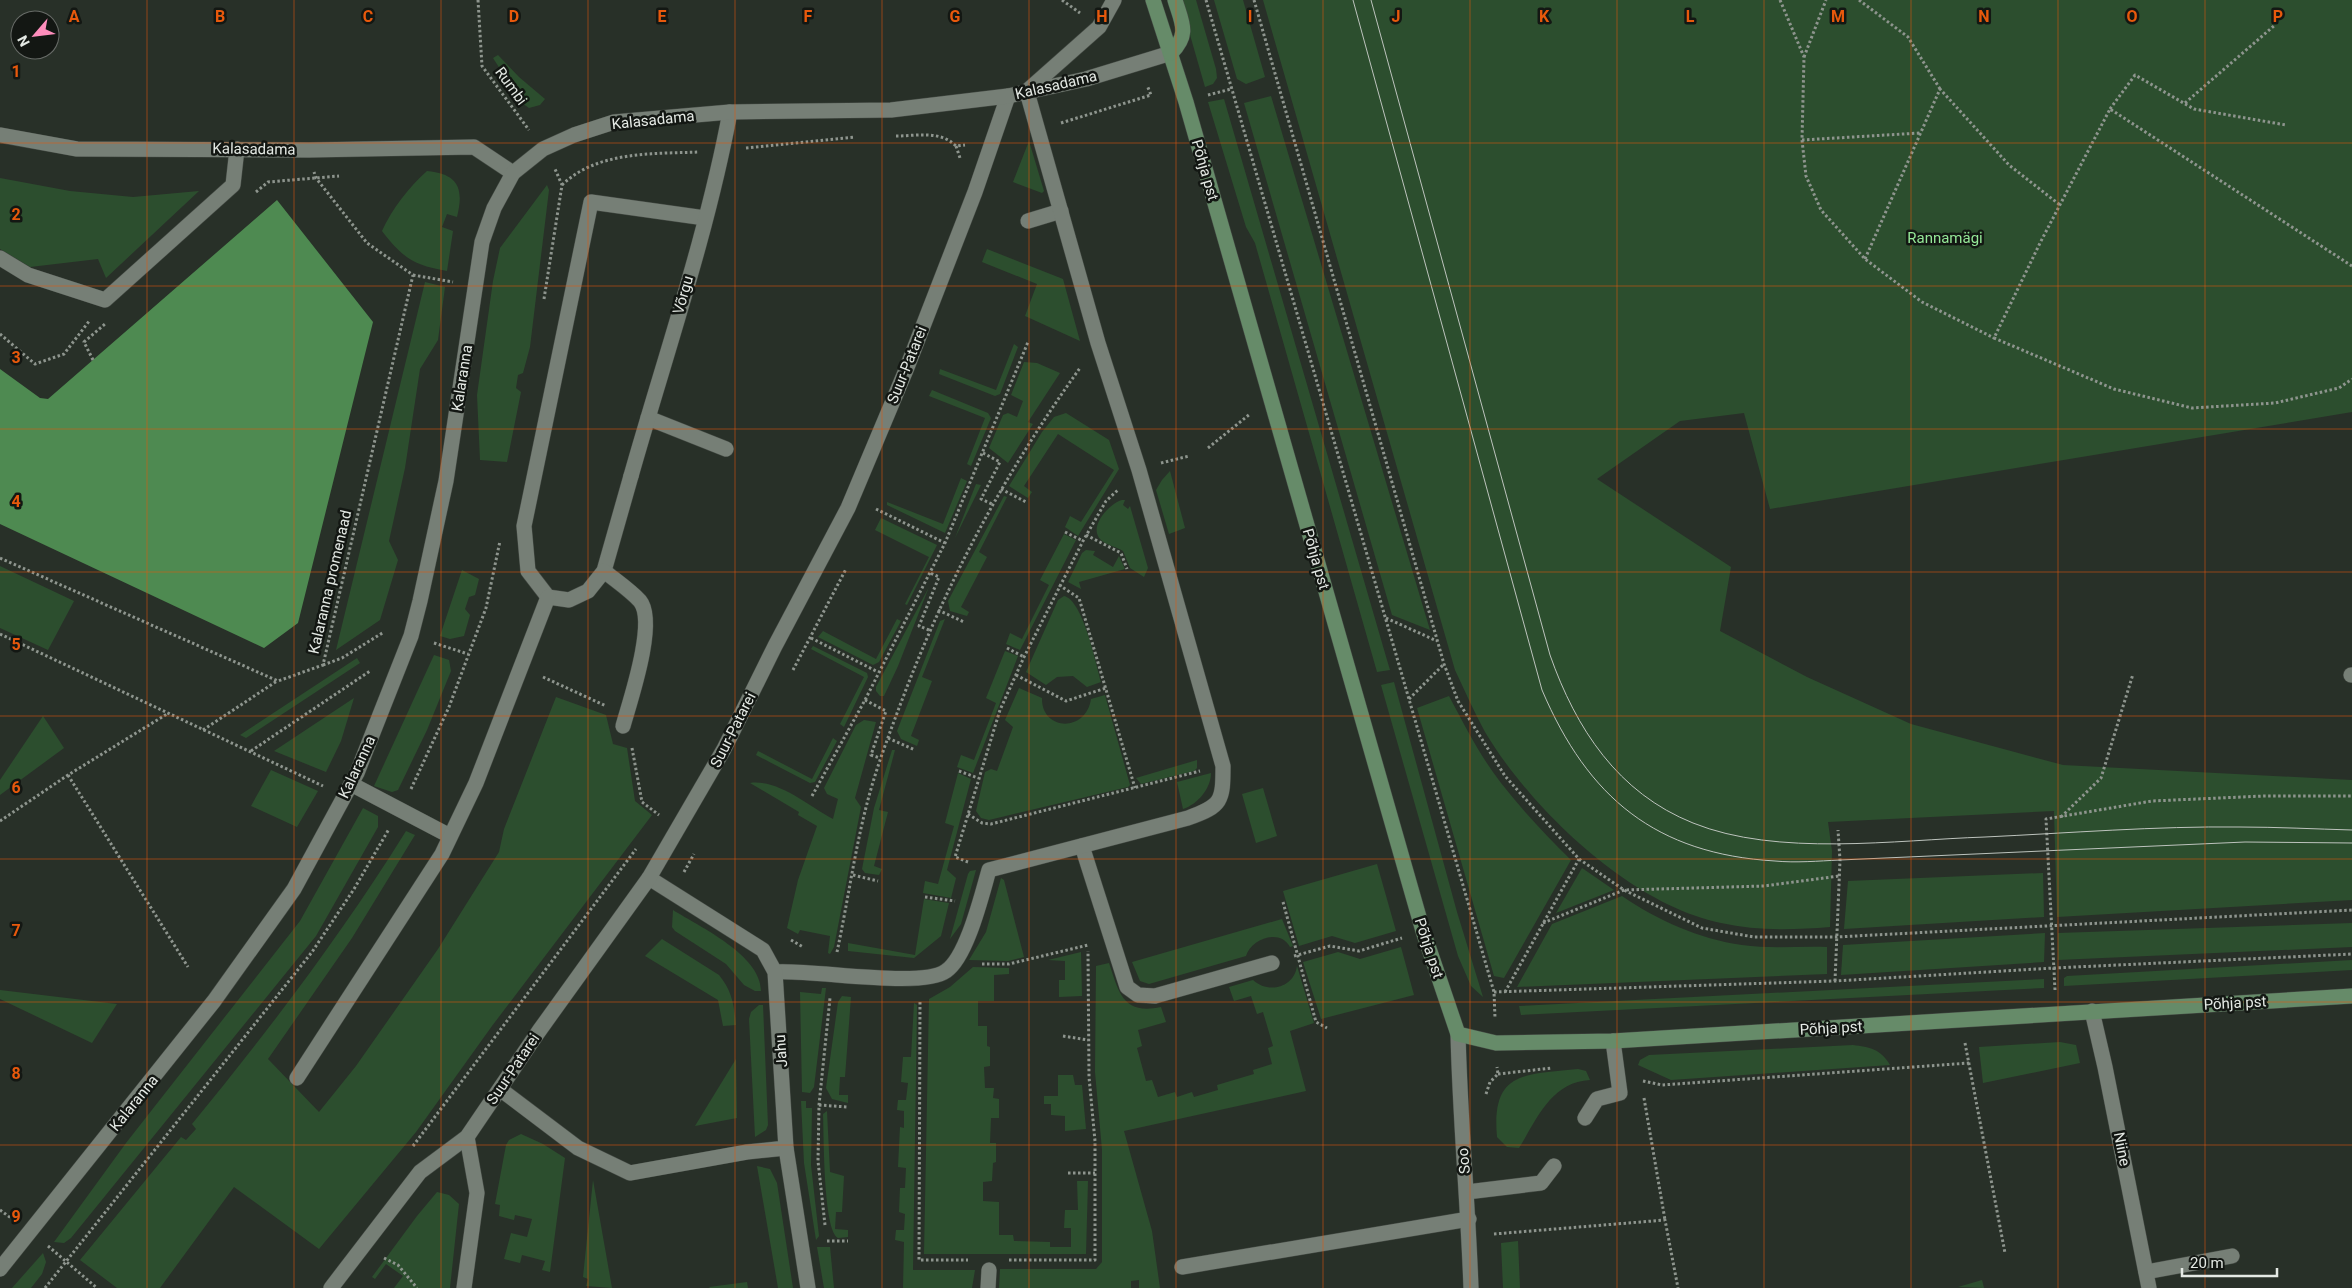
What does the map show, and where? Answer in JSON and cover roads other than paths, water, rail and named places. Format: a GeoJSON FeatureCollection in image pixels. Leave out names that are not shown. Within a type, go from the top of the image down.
{"type":"FeatureCollection","features":[{"type":"Feature","properties":{"kind":"main road","name":"Põhja pst"},"geometry":{"type":"LineString","coordinates":[[1153,0],[1171,54],[1424,931],[1458,1034],[1496,1043],[1613,1041],[2352,996]]}},
{"type":"Feature","properties":{"kind":"main road"},"geometry":{"type":"LineString","coordinates":[[1171,54],[1182,43],[1184,30],[1175,0]]}},
{"type":"Feature","properties":{"kind":"street"},"geometry":{"type":"LineString","coordinates":[[775,972],[793,970],[892,978],[938,975],[954,964],[976,919],[989,870],[1188,818],[1213,809],[1223,791],[1223,766],[1139,470],[1098,343],[1027,92],[1100,27],[1114,0]]}},
{"type":"Feature","properties":{"kind":"street","name":"Kalasadama"},"geometry":{"type":"LineString","coordinates":[[0,135],[78,149],[309,150],[474,148],[513,173],[543,149],[574,135],[614,122],[730,112],[891,110],[1008,96],[1086,79],[1171,54]]}},
{"type":"Feature","properties":{"kind":"street","name":"Suur-Patarei"},"geometry":{"type":"LineString","coordinates":[[331,1288],[420,1172],[467,1136],[539,1031],[649,878],[724,750],[774,646],[848,508],[906,370],[975,192],[1008,96]]}},
{"type":"Feature","properties":{"kind":"street","name":"Võrgu"},"geometry":{"type":"LineString","coordinates":[[604,571],[705,218],[723,150],[730,112]]}},
{"type":"Feature","properties":{"kind":"street"},"geometry":{"type":"LineString","coordinates":[[0,258],[28,275],[105,300],[233,185],[237,149]]}},
{"type":"Feature","properties":{"kind":"street","name":"Kalaranna"},"geometry":{"type":"LineString","coordinates":[[0,1269],[209,1008],[294,889],[351,784],[411,636],[446,481],[482,242],[494,208],[513,173]]}},
{"type":"Feature","properties":{"kind":"street"},"geometry":{"type":"LineString","coordinates":[[623,726],[638,674],[646,631],[641,602],[604,571],[588,591],[569,600],[548,597],[528,571],[524,526],[591,202],[705,218]]}},
{"type":"Feature","properties":{"kind":"street"},"geometry":{"type":"LineString","coordinates":[[1028,221],[1061,211]]}},
{"type":"Feature","properties":{"kind":"street"},"geometry":{"type":"LineString","coordinates":[[648,418],[726,449]]}},
{"type":"Feature","properties":{"kind":"street"},"geometry":{"type":"LineString","coordinates":[[297,1078],[442,854],[476,782],[548,597]]}},
{"type":"Feature","properties":{"kind":"street"},"geometry":{"type":"LineString","coordinates":[[351,784],[450,836]]}},
{"type":"Feature","properties":{"kind":"street"},"geometry":{"type":"LineString","coordinates":[[1082,846],[1127,988],[1138,994],[1155,996],[1272,963]]}},
{"type":"Feature","properties":{"kind":"street","name":"Jahu"},"geometry":{"type":"LineString","coordinates":[[649,878],[763,950],[775,972],[786,1148],[808,1288]]}},
{"type":"Feature","properties":{"kind":"street","name":"Niine"},"geometry":{"type":"LineString","coordinates":[[2092,1011],[2106,1067],[2149,1288]]}},
{"type":"Feature","properties":{"kind":"street","name":"Soo"},"geometry":{"type":"LineString","coordinates":[[1458,1034],[1460,1121],[1467,1192],[1471,1288]]}},
{"type":"Feature","properties":{"kind":"street"},"geometry":{"type":"LineString","coordinates":[[1585,1118],[1597,1099],[1620,1092],[1613,1041]]}},
{"type":"Feature","properties":{"kind":"street"},"geometry":{"type":"LineString","coordinates":[[500,1089],[578,1148],[630,1173],[747,1152],[786,1148]]}},
{"type":"Feature","properties":{"kind":"street"},"geometry":{"type":"LineString","coordinates":[[464,1288],[477,1193],[467,1136]]}},
{"type":"Feature","properties":{"kind":"street"},"geometry":{"type":"LineString","coordinates":[[1467,1192],[1541,1183],[1554,1166]]}},
{"type":"Feature","properties":{"kind":"street"},"geometry":{"type":"LineString","coordinates":[[1182,1267],[1468,1219]]}},
{"type":"Feature","properties":{"kind":"street"},"geometry":{"type":"LineString","coordinates":[[2146,1272],[2232,1256]]}},
{"type":"Feature","properties":{"kind":"street"},"geometry":{"type":"LineString","coordinates":[[988,1288],[989,1270]]}},
{"type":"Feature","properties":{"kind":"tram line"},"geometry":{"type":"LineString","coordinates":[[1353,0],[1542,690],[1560,728],[1581,761],[1605,790],[1631,813],[1661,832],[1695,847],[1733,856],[1783,862],[2245,842],[2352,843]]}},
{"type":"Feature","properties":{"kind":"tram line"},"geometry":{"type":"LineString","coordinates":[[1371,0],[1550,655],[1573,708],[1587,733],[1603,756],[1643,794],[1666,810],[1693,823],[1726,833],[1761,840],[1799,843],[1875,843],[2113,830],[2208,827],[2352,830]]}},
{"type":"Feature","properties":{"kind":"park label","name":"Rannamägi"},"geometry":{"type":"Point","coordinates":[1945,238]}}]}
